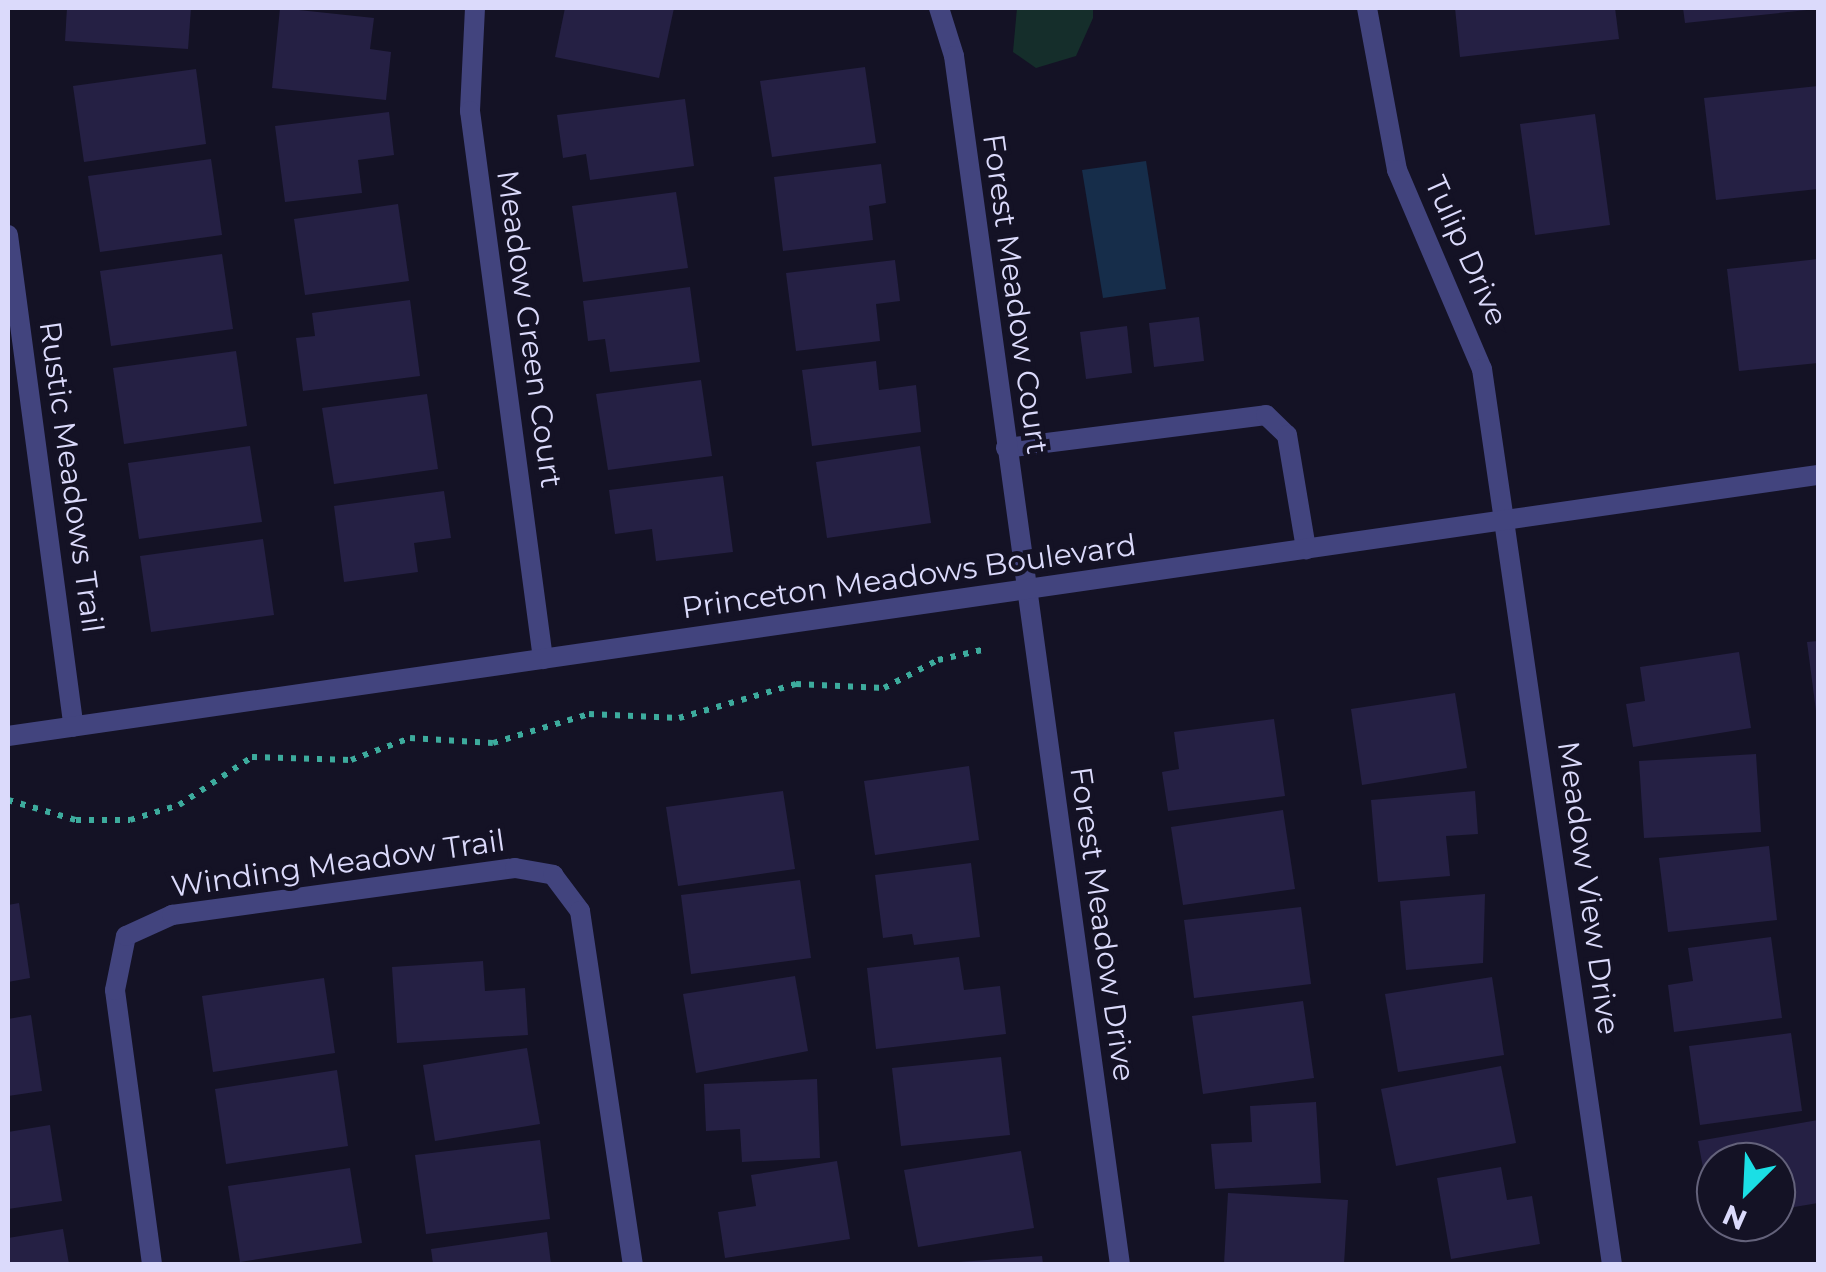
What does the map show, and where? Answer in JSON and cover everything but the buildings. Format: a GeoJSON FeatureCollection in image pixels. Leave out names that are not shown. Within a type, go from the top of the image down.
{"type":"FeatureCollection","features":[{"type":"Feature","properties":{"kind":"street","name":"Meadow Green Court"},"geometry":{"type":"LineString","coordinates":[[475,8],[470,111],[543,659]]}},
{"type":"Feature","properties":{"kind":"street","name":"Forest Meadow Court"},"geometry":{"type":"LineString","coordinates":[[938,8],[954,56],[1024,591]]}},
{"type":"Feature","properties":{"kind":"street","name":"Tulip Drive"},"geometry":{"type":"LineString","coordinates":[[1367,8],[1397,170],[1482,369],[1504,520]]}},
{"type":"Feature","properties":{"kind":"street","name":"Rustic Meadows Trail"},"geometry":{"type":"LineString","coordinates":[[8,235],[74,727]]}},
{"type":"Feature","properties":{"kind":"street"},"geometry":{"type":"LineString","coordinates":[[1006,448],[1266,416],[1287,435],[1306,549]]}},
{"type":"Feature","properties":{"kind":"street","name":"Princeton Meadows Boulevard"},"geometry":{"type":"LineString","coordinates":[[8,736],[1818,475]]}},
{"type":"Feature","properties":{"kind":"street","name":"Meadow View Drive"},"geometry":{"type":"LineString","coordinates":[[1504,520],[1612,1264]]}},
{"type":"Feature","properties":{"kind":"street","name":"Forest Meadow Drive"},"geometry":{"type":"LineString","coordinates":[[1024,591],[1120,1264]]}},
{"type":"Feature","properties":{"kind":"street","name":"Winding Meadow Trail"},"geometry":{"type":"LineString","coordinates":[[152,1264],[116,990],[126,936],[172,916],[515,868],[553,875],[580,910],[633,1264]]}},
{"type":"Feature","properties":{"kind":"path"},"geometry":{"type":"LineString","coordinates":[[8,800],[76,820],[130,820],[179,804],[252,757],[351,760],[410,738],[493,743],[589,714],[698,715],[796,684],[884,688],[938,660],[982,650]]}},
{"type":"Feature","properties":{"kind":"green space"},"geometry":{"type":"Polygon","coordinates":[[[1017,8],[1093,8],[1093,18],[1076,56],[1036,68],[1013,52],[1017,8]]]}},
{"type":"Feature","properties":{"kind":"water"},"geometry":{"type":"Polygon","coordinates":[[[1146,161],[1166,289],[1103,298],[1082,170],[1146,161]]]}}]}
